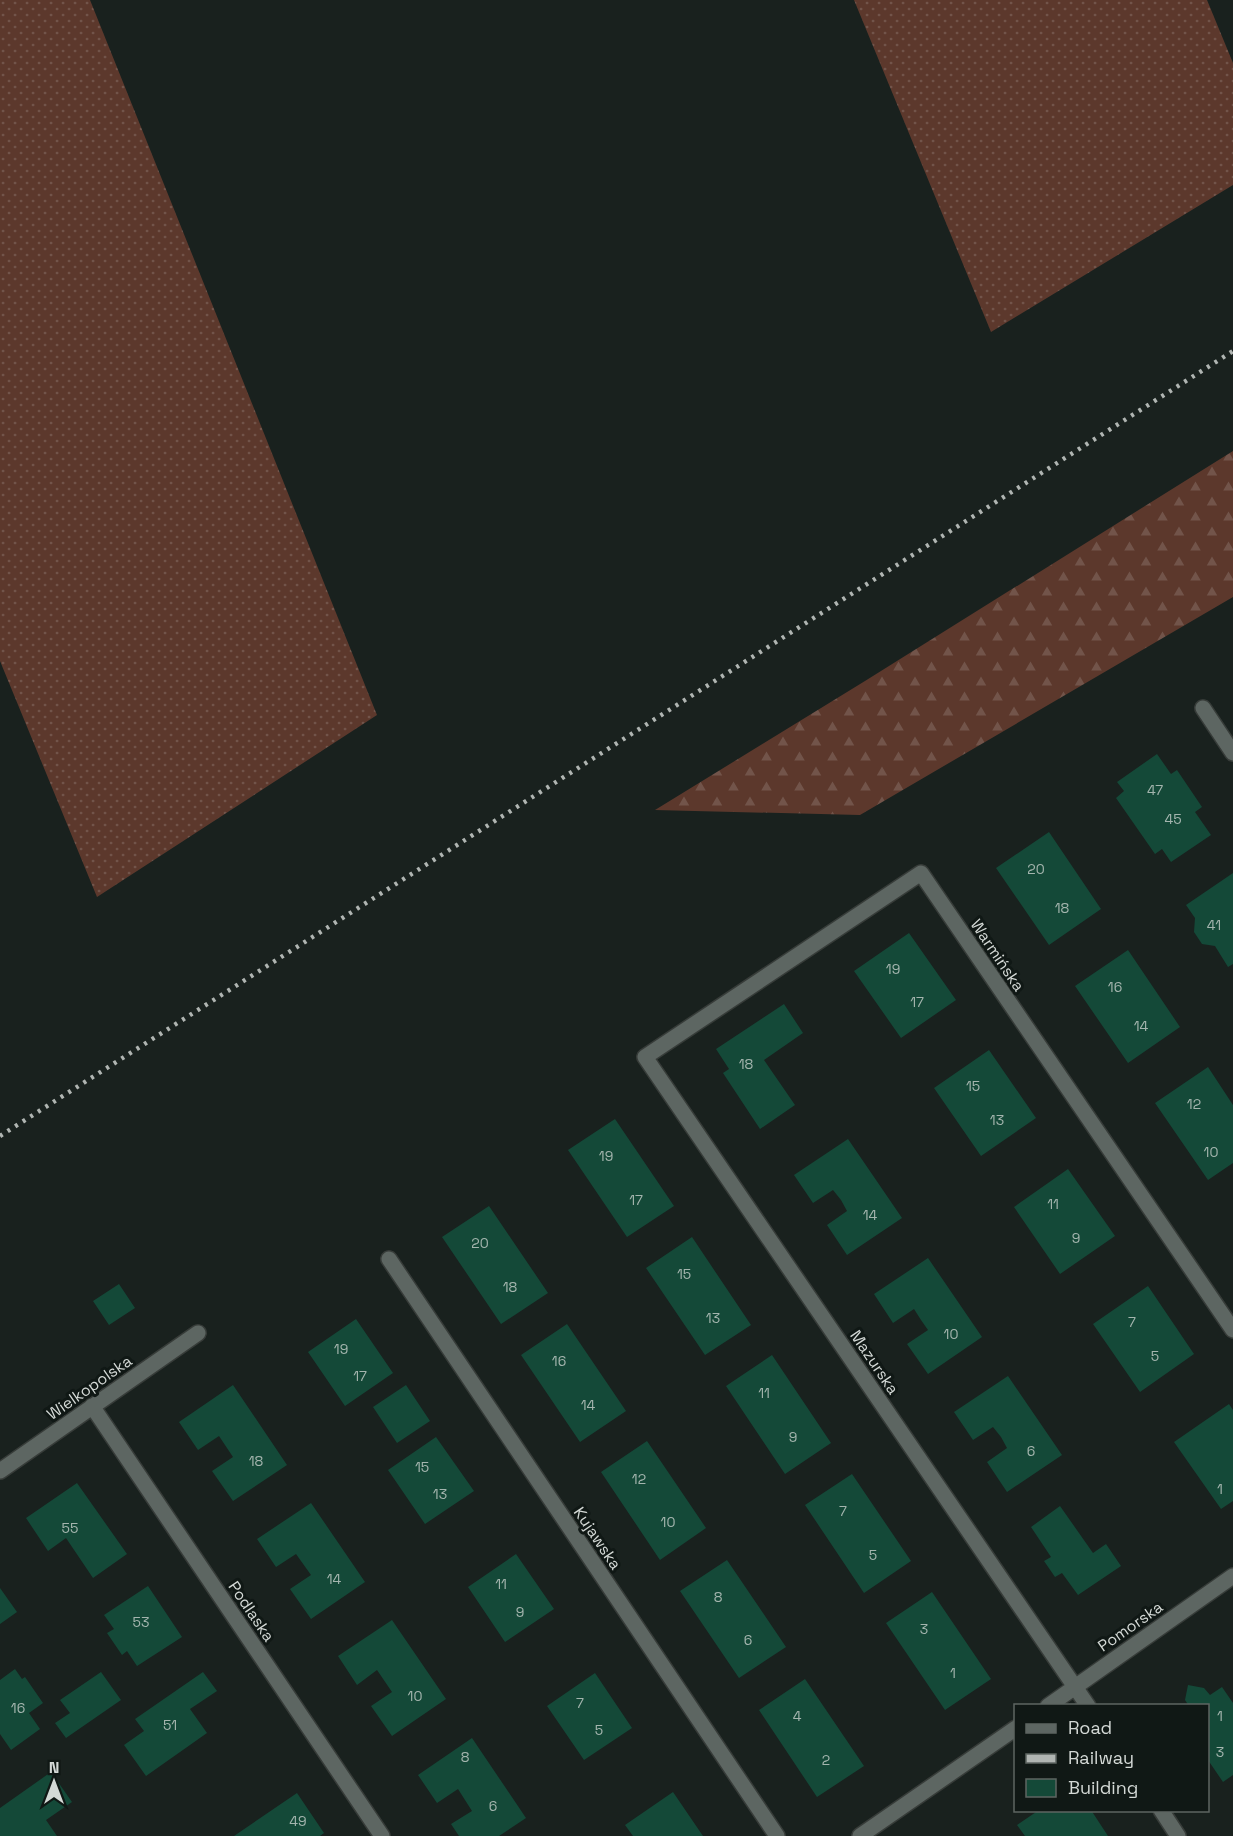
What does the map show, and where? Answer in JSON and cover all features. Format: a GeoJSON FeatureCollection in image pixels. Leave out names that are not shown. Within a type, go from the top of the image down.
{"type":"FeatureCollection","features":[{"type":"Feature","properties":{"kind":"street"},"geometry":{"type":"LineString","coordinates":[[1203,708],[1233,753]]}},
{"type":"Feature","properties":{"kind":"street","name":"Warmińska"},"geometry":{"type":"LineString","coordinates":[[645,1057],[921,873],[1233,1330]]}},
{"type":"Feature","properties":{"kind":"street","name":"Mazurska"},"geometry":{"type":"LineString","coordinates":[[645,1057],[1087,1704]]}},
{"type":"Feature","properties":{"kind":"street","name":"Kujawska"},"geometry":{"type":"LineString","coordinates":[[389,1259],[777,1836]]}},
{"type":"Feature","properties":{"kind":"street","name":"Wielkopolska"},"geometry":{"type":"LineString","coordinates":[[0,1470],[198,1333]]}},
{"type":"Feature","properties":{"kind":"street","name":"Podlaska"},"geometry":{"type":"LineString","coordinates":[[92,1406],[382,1836]]}},
{"type":"Feature","properties":{"kind":"street","name":"Pomorska"},"geometry":{"type":"LineString","coordinates":[[1051,1704],[1233,1576]]}},
{"type":"Feature","properties":{"kind":"street"},"geometry":{"type":"LineString","coordinates":[[860,1836],[1014,1729]]}},
{"type":"Feature","properties":{"kind":"street"},"geometry":{"type":"LineString","coordinates":[[1162,1812],[1178,1836]]}},
{"type":"Feature","properties":{"kind":"green space"},"geometry":{"type":"Polygon","coordinates":[[[0,0],[90,0],[377,715],[97,897],[0,661],[0,0]]]}},
{"type":"Feature","properties":{"kind":"green space"},"geometry":{"type":"Polygon","coordinates":[[[854,0],[1207,0],[1233,63],[1233,185],[991,332],[854,0]]]}},
{"type":"Feature","properties":{"kind":"green space"},"geometry":{"type":"Polygon","coordinates":[[[1233,451],[1233,597],[860,815],[655,810],[865,681],[1233,451]]]}},
{"type":"Feature","properties":{"kind":"building"},"geometry":{"type":"Polygon","coordinates":[[[1157,754],[1171,774],[1177,770],[1202,807],[1195,812],[1211,835],[1171,862],[1162,849],[1155,854],[1116,798],[1124,791],[1117,782],[1157,754]]]}},
{"type":"Feature","properties":{"kind":"building"},"geometry":{"type":"Polygon","coordinates":[[[1049,832],[1101,909],[1049,945],[996,868],[1049,832]]]}},
{"type":"Feature","properties":{"kind":"building"},"geometry":{"type":"Polygon","coordinates":[[[1233,873],[1233,964],[1228,967],[1215,946],[1202,944],[1194,932],[1195,918],[1186,905],[1233,873]]]}},
{"type":"Feature","properties":{"kind":"building"},"geometry":{"type":"Polygon","coordinates":[[[909,933],[956,1000],[901,1038],[854,971],[909,933]]]}},
{"type":"Feature","properties":{"kind":"building"},"geometry":{"type":"Polygon","coordinates":[[[1128,950],[1180,1027],[1128,1063],[1075,986],[1128,950]]]}},
{"type":"Feature","properties":{"kind":"building"},"geometry":{"type":"Polygon","coordinates":[[[784,1004],[803,1033],[764,1060],[795,1105],[760,1129],[723,1073],[729,1069],[716,1049],[784,1004]]]}},
{"type":"Feature","properties":{"kind":"building"},"geometry":{"type":"Polygon","coordinates":[[[989,1050],[1036,1118],[981,1156],[934,1088],[989,1050]]]}},
{"type":"Feature","properties":{"kind":"building"},"geometry":{"type":"Polygon","coordinates":[[[1208,1067],[1233,1105],[1233,1163],[1208,1180],[1155,1103],[1208,1067]]]}},
{"type":"Feature","properties":{"kind":"building"},"geometry":{"type":"Polygon","coordinates":[[[615,1119],[674,1206],[627,1237],[568,1150],[615,1119]]]}},
{"type":"Feature","properties":{"kind":"building"},"geometry":{"type":"Polygon","coordinates":[[[848,1139],[902,1218],[847,1255],[827,1225],[847,1211],[841,1200],[833,1190],[813,1203],[794,1175],[848,1139]]]}},
{"type":"Feature","properties":{"kind":"building"},"geometry":{"type":"Polygon","coordinates":[[[1068,1169],[1115,1236],[1060,1274],[1014,1207],[1068,1169]]]}},
{"type":"Feature","properties":{"kind":"building"},"geometry":{"type":"Polygon","coordinates":[[[489,1206],[548,1293],[501,1324],[442,1237],[489,1206]]]}},
{"type":"Feature","properties":{"kind":"building"},"geometry":{"type":"Polygon","coordinates":[[[692,1237],[751,1325],[705,1355],[646,1268],[692,1237]]]}},
{"type":"Feature","properties":{"kind":"building"},"geometry":{"type":"Polygon","coordinates":[[[928,1258],[982,1337],[928,1374],[907,1344],[928,1330],[914,1309],[893,1323],[874,1294],[928,1258]]]}},
{"type":"Feature","properties":{"kind":"building"},"geometry":{"type":"Polygon","coordinates":[[[119,1284],[135,1308],[109,1325],[93,1301],[119,1284]]]}},
{"type":"Feature","properties":{"kind":"building"},"geometry":{"type":"Polygon","coordinates":[[[1148,1286],[1194,1354],[1140,1392],[1093,1324],[1148,1286]]]}},
{"type":"Feature","properties":{"kind":"building"},"geometry":{"type":"Polygon","coordinates":[[[356,1319],[393,1373],[345,1406],[308,1352],[356,1319]]]}},
{"type":"Feature","properties":{"kind":"building"},"geometry":{"type":"Polygon","coordinates":[[[567,1324],[626,1411],[580,1442],[521,1355],[567,1324]]]}},
{"type":"Feature","properties":{"kind":"building"},"geometry":{"type":"Polygon","coordinates":[[[772,1355],[831,1443],[785,1474],[726,1386],[772,1355]]]}},
{"type":"Feature","properties":{"kind":"building"},"geometry":{"type":"Polygon","coordinates":[[[1008,1376],[1062,1455],[1007,1492],[987,1462],[1007,1448],[1001,1437],[993,1427],[973,1440],[954,1412],[1008,1376]]]}},
{"type":"Feature","properties":{"kind":"building"},"geometry":{"type":"Polygon","coordinates":[[[233,1385],[287,1465],[233,1501],[212,1471],[233,1457],[219,1436],[198,1450],[179,1422],[233,1385]]]}},
{"type":"Feature","properties":{"kind":"building"},"geometry":{"type":"Polygon","coordinates":[[[406,1385],[430,1421],[397,1443],[373,1407],[406,1385]]]}},
{"type":"Feature","properties":{"kind":"building"},"geometry":{"type":"Polygon","coordinates":[[[1229,1404],[1233,1410],[1233,1501],[1221,1509],[1174,1442],[1229,1404]]]}},
{"type":"Feature","properties":{"kind":"building"},"geometry":{"type":"Polygon","coordinates":[[[436,1437],[474,1491],[425,1524],[388,1470],[436,1437]]]}},
{"type":"Feature","properties":{"kind":"building"},"geometry":{"type":"Polygon","coordinates":[[[647,1441],[706,1528],[660,1560],[601,1472],[647,1441]]]}},
{"type":"Feature","properties":{"kind":"building"},"geometry":{"type":"Polygon","coordinates":[[[852,1474],[911,1561],[864,1593],[805,1505],[852,1474]]]}},
{"type":"Feature","properties":{"kind":"building"},"geometry":{"type":"Polygon","coordinates":[[[77,1483],[127,1554],[93,1578],[66,1538],[48,1551],[26,1518],[77,1483]]]}},
{"type":"Feature","properties":{"kind":"building"},"geometry":{"type":"Polygon","coordinates":[[[311,1503],[365,1582],[311,1619],[290,1589],[311,1575],[296,1554],[276,1567],[257,1539],[311,1503]]]}},
{"type":"Feature","properties":{"kind":"building"},"geometry":{"type":"Polygon","coordinates":[[[1060,1506],[1093,1553],[1106,1544],[1121,1566],[1078,1595],[1062,1573],[1055,1577],[1044,1561],[1051,1557],[1031,1527],[1060,1506]]]}},
{"type":"Feature","properties":{"kind":"building"},"geometry":{"type":"Polygon","coordinates":[[[516,1554],[554,1609],[505,1642],[468,1587],[516,1554]]]}},
{"type":"Feature","properties":{"kind":"building"},"geometry":{"type":"Polygon","coordinates":[[[727,1560],[786,1647],[739,1678],[680,1591],[727,1560]]]}},
{"type":"Feature","properties":{"kind":"building"},"geometry":{"type":"Polygon","coordinates":[[[148,1586],[182,1637],[137,1666],[127,1651],[122,1655],[107,1633],[114,1629],[104,1615],[148,1586]]]}},
{"type":"Feature","properties":{"kind":"building"},"geometry":{"type":"Polygon","coordinates":[[[0,1588],[17,1612],[0,1624],[0,1588]]]}},
{"type":"Feature","properties":{"kind":"building"},"geometry":{"type":"Polygon","coordinates":[[[932,1592],[991,1679],[945,1710],[886,1623],[932,1592]]]}},
{"type":"Feature","properties":{"kind":"building"},"geometry":{"type":"Polygon","coordinates":[[[392,1620],[446,1699],[392,1736],[371,1706],[392,1692],[377,1670],[357,1685],[338,1656],[392,1620]]]}},
{"type":"Feature","properties":{"kind":"building"},"geometry":{"type":"Polygon","coordinates":[[[15,1669],[22,1679],[25,1677],[43,1703],[29,1713],[40,1729],[11,1750],[0,1734],[0,1680],[15,1669]]]}},
{"type":"Feature","properties":{"kind":"building"},"geometry":{"type":"Polygon","coordinates":[[[101,1672],[121,1700],[66,1738],[55,1723],[70,1713],[60,1700],[101,1672]]]}},
{"type":"Feature","properties":{"kind":"building"},"geometry":{"type":"Polygon","coordinates":[[[203,1672],[217,1691],[190,1709],[207,1733],[146,1776],[124,1745],[144,1731],[135,1719],[203,1672]]]}},
{"type":"Feature","properties":{"kind":"building"},"geometry":{"type":"Polygon","coordinates":[[[595,1673],[632,1728],[584,1760],[547,1706],[595,1673]]]}},
{"type":"Feature","properties":{"kind":"building"},"geometry":{"type":"Polygon","coordinates":[[[805,1679],[864,1766],[817,1797],[759,1710],[805,1679]]]}},
{"type":"Feature","properties":{"kind":"building"},"geometry":{"type":"Polygon","coordinates":[[[1188,1685],[1204,1688],[1210,1695],[1222,1687],[1233,1703],[1233,1775],[1223,1782],[1209,1761],[1209,1704],[1188,1704],[1185,1700],[1188,1685]]]}},
{"type":"Feature","properties":{"kind":"building"},"geometry":{"type":"Polygon","coordinates":[[[472,1738],[526,1818],[499,1836],[459,1836],[451,1824],[472,1811],[458,1789],[437,1803],[418,1775],[472,1738]]]}},
{"type":"Feature","properties":{"kind":"building"},"geometry":{"type":"Polygon","coordinates":[[[51,1772],[72,1802],[46,1820],[57,1836],[0,1836],[0,1808],[51,1772]]]}},
{"type":"Feature","properties":{"kind":"building"},"geometry":{"type":"Polygon","coordinates":[[[673,1792],[703,1836],[633,1836],[625,1825],[673,1792]]]}},
{"type":"Feature","properties":{"kind":"building"},"geometry":{"type":"Polygon","coordinates":[[[297,1793],[324,1833],[320,1836],[234,1836],[297,1793]]]}},
{"type":"Feature","properties":{"kind":"building"},"geometry":{"type":"Polygon","coordinates":[[[1036,1812],[1092,1812],[1108,1836],[1025,1836],[1017,1825],[1036,1812]]]}},
{"type":"Feature","properties":{"kind":"railway"},"geometry":{"type":"LineString","coordinates":[[0,1136],[1233,351]]}}]}
